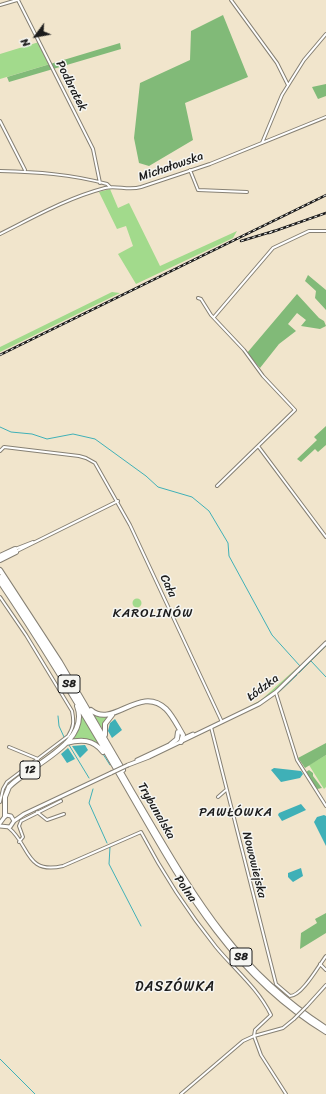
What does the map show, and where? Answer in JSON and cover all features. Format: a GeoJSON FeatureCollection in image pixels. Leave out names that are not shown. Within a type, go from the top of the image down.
{"type":"FeatureCollection","features":[{"type":"Feature","properties":{"kind":"highway"},"geometry":{"type":"LineString","coordinates":[[0,556],[15,550]]}},
{"type":"Feature","properties":{"kind":"highway"},"geometry":{"type":"LineString","coordinates":[[0,560],[15,550]]}},
{"type":"Feature","properties":{"kind":"highway"},"geometry":{"type":"LineString","coordinates":[[0,572],[82,698],[134,794]]}},
{"type":"Feature","properties":{"kind":"highway","name":"Trybunalska"},"geometry":{"type":"LineString","coordinates":[[0,572],[53,658],[193,894],[231,946],[273,989],[326,1028]]}},
{"type":"Feature","properties":{"kind":"highway","name":"Trybunalska"},"geometry":{"type":"LineString","coordinates":[[0,582],[71,693],[186,888],[222,941],[271,991],[303,1017],[326,1032]]}},
{"type":"Feature","properties":{"kind":"highway","name":"12"},"geometry":{"type":"LineString","coordinates":[[5,820],[6,793],[12,784],[66,743],[75,733],[79,722],[79,712],[71,693]]}},
{"type":"Feature","properties":{"kind":"highway"},"geometry":{"type":"LineString","coordinates":[[82,698],[96,714],[103,716],[137,703],[152,702],[170,716],[180,732],[182,740]]}},
{"type":"Feature","properties":{"kind":"highway"},"geometry":{"type":"LineString","coordinates":[[106,740],[104,725],[107,719],[114,713]]}},
{"type":"Feature","properties":{"kind":"highway"},"geometry":{"type":"LineString","coordinates":[[180,732],[188,736]]}},
{"type":"Feature","properties":{"kind":"highway"},"geometry":{"type":"LineString","coordinates":[[171,744],[177,739],[180,732]]}},
{"type":"Feature","properties":{"kind":"highway"},"geometry":{"type":"LineString","coordinates":[[66,743],[80,740],[94,743],[102,750],[116,768]]}},
{"type":"Feature","properties":{"kind":"main road","name":"Łódzka"},"geometry":{"type":"LineString","coordinates":[[5,820],[24,814],[254,707],[276,692],[326,643]]}},
{"type":"Feature","properties":{"kind":"main road","name":"Łódzka"},"geometry":{"type":"LineString","coordinates":[[128,765],[188,736],[201,732]]}},
{"type":"Feature","properties":{"kind":"main road"},"geometry":{"type":"LineString","coordinates":[[5,820],[10,827]]}},
{"type":"Feature","properties":{"kind":"main road"},"geometry":{"type":"LineString","coordinates":[[5,820],[10,827]]}},
{"type":"Feature","properties":{"kind":"street"},"geometry":{"type":"LineString","coordinates":[[0,5],[18,0]]}},
{"type":"Feature","properties":{"kind":"street","name":"Podbratek"},"geometry":{"type":"LineString","coordinates":[[18,0],[93,149],[100,183]]}},
{"type":"Feature","properties":{"kind":"street"},"geometry":{"type":"LineString","coordinates":[[231,0],[277,63],[289,85]]}},
{"type":"Feature","properties":{"kind":"street"},"geometry":{"type":"LineString","coordinates":[[262,143],[274,112],[289,85],[304,60],[326,34]]}},
{"type":"Feature","properties":{"kind":"street","name":"Michałowska"},"geometry":{"type":"LineString","coordinates":[[0,234],[56,206],[110,187],[135,189],[262,143],[326,117]]}},
{"type":"Feature","properties":{"kind":"street"},"geometry":{"type":"LineString","coordinates":[[0,121],[25,170]]}},
{"type":"Feature","properties":{"kind":"street"},"geometry":{"type":"LineString","coordinates":[[0,171],[25,170],[80,178],[110,187]]}},
{"type":"Feature","properties":{"kind":"street"},"geometry":{"type":"LineString","coordinates":[[190,170],[198,190],[247,192]]}},
{"type":"Feature","properties":{"kind":"street"},"geometry":{"type":"LineString","coordinates":[[214,318],[273,248],[310,231],[326,231]]}},
{"type":"Feature","properties":{"kind":"street"},"geometry":{"type":"LineString","coordinates":[[198,298],[201,299],[208,312],[295,410],[217,486]]}},
{"type":"Feature","properties":{"kind":"street"},"geometry":{"type":"LineString","coordinates":[[258,446],[326,536]]}},
{"type":"Feature","properties":{"kind":"street","name":"Cała"},"geometry":{"type":"LineString","coordinates":[[0,451],[4,447],[79,456],[91,460],[97,466],[118,501],[222,722]]}},
{"type":"Feature","properties":{"kind":"street"},"geometry":{"type":"LineString","coordinates":[[15,550],[118,501]]}},
{"type":"Feature","properties":{"kind":"street"},"geometry":{"type":"LineString","coordinates":[[0,597],[26,635],[72,711],[73,725],[68,736],[6,784],[0,802]]}},
{"type":"Feature","properties":{"kind":"street"},"geometry":{"type":"LineString","coordinates":[[276,692],[299,763],[326,806]]}},
{"type":"Feature","properties":{"kind":"street","name":"Nowowiejska"},"geometry":{"type":"LineString","coordinates":[[211,727],[274,981],[288,994],[295,995],[305,985],[320,964]]}},
{"type":"Feature","properties":{"kind":"street"},"geometry":{"type":"LineString","coordinates":[[10,747],[38,759]]}},
{"type":"Feature","properties":{"kind":"street"},"geometry":{"type":"LineString","coordinates":[[218,797],[226,790]]}},
{"type":"Feature","properties":{"kind":"street"},"geometry":{"type":"LineString","coordinates":[[19,842],[23,837],[20,822],[61,801]]}},
{"type":"Feature","properties":{"kind":"street"},"geometry":{"type":"LineString","coordinates":[[37,812],[47,820],[64,814]]}},
{"type":"Feature","properties":{"kind":"street","name":"Polna"},"geometry":{"type":"LineString","coordinates":[[10,827],[32,860],[41,866],[53,868],[63,866],[141,832],[176,894],[215,946],[262,996],[271,1015],[254,1030],[254,1036],[243,1041],[180,1094]]}},
{"type":"Feature","properties":{"kind":"street"},"geometry":{"type":"LineString","coordinates":[[326,956],[320,964],[326,970]]}},
{"type":"Feature","properties":{"kind":"street"},"geometry":{"type":"LineString","coordinates":[[286,1094],[259,1050],[254,1036],[279,1030],[294,1019],[326,985]]}},
{"type":"Feature","properties":{"kind":"green space"},"geometry":{"type":"Polygon","coordinates":[[[223,15],[248,77],[185,103],[193,140],[149,166],[139,163],[134,138],[140,83],[190,60],[191,31],[223,15]]]}},
{"type":"Feature","properties":{"kind":"green space"},"geometry":{"type":"Polygon","coordinates":[[[39,42],[50,64],[0,79],[0,54],[39,42]]]}},
{"type":"Feature","properties":{"kind":"green space"},"geometry":{"type":"Polygon","coordinates":[[[120,43],[121,49],[9,82],[7,77],[120,43]]]}},
{"type":"Feature","properties":{"kind":"green space"},"geometry":{"type":"Polygon","coordinates":[[[326,84],[326,96],[318,99],[312,87],[326,84]]]}},
{"type":"Feature","properties":{"kind":"green space"},"geometry":{"type":"Polygon","coordinates":[[[110,189],[118,208],[129,203],[160,266],[237,231],[233,238],[136,284],[118,254],[133,246],[126,226],[117,229],[99,192],[110,189]]]}},
{"type":"Feature","properties":{"kind":"green space"},"geometry":{"type":"Polygon","coordinates":[[[308,275],[326,290],[326,310],[315,298],[316,291],[305,281],[308,275]]]}},
{"type":"Feature","properties":{"kind":"green space"},"geometry":{"type":"Polygon","coordinates":[[[112,292],[120,293],[0,352],[0,347],[112,292]]]}},
{"type":"Feature","properties":{"kind":"green space"},"geometry":{"type":"Polygon","coordinates":[[[297,294],[319,318],[324,321],[326,326],[320,329],[301,326],[306,320],[297,313],[288,324],[296,331],[279,344],[260,368],[247,353],[297,294]]]}},
{"type":"Feature","properties":{"kind":"green space"},"geometry":{"type":"Polygon","coordinates":[[[326,426],[326,445],[318,452],[315,449],[301,462],[297,459],[317,440],[314,437],[326,426]]]}},
{"type":"Feature","properties":{"kind":"green space"},"geometry":{"type":"Polygon","coordinates":[[[137,598],[142,603],[137,608],[132,603],[137,598]]]}},
{"type":"Feature","properties":{"kind":"green space"},"geometry":{"type":"Polygon","coordinates":[[[299,666],[270,695],[256,704],[235,714],[261,700],[299,666]]]}},
{"type":"Feature","properties":{"kind":"green space"},"geometry":{"type":"Polygon","coordinates":[[[80,711],[99,745],[87,739],[70,740],[78,727],[80,711]]]}},
{"type":"Feature","properties":{"kind":"green space"},"geometry":{"type":"Polygon","coordinates":[[[93,714],[109,716],[104,723],[103,730],[93,714]]]}},
{"type":"Feature","properties":{"kind":"green space"},"geometry":{"type":"Polygon","coordinates":[[[326,743],[326,755],[305,768],[298,758],[326,743]]]}},
{"type":"Feature","properties":{"kind":"green space"},"geometry":{"type":"Polygon","coordinates":[[[326,755],[326,787],[324,789],[309,765],[326,755]]]}},
{"type":"Feature","properties":{"kind":"green space"},"geometry":{"type":"Polygon","coordinates":[[[309,770],[313,773],[313,776],[322,788],[317,789],[306,772],[309,770]]]}},
{"type":"Feature","properties":{"kind":"green space"},"geometry":{"type":"Polygon","coordinates":[[[326,913],[326,933],[300,949],[301,933],[317,923],[315,919],[326,913]]]}},
{"type":"Feature","properties":{"kind":"water"},"geometry":{"type":"Polygon","coordinates":[[[115,719],[122,730],[112,738],[108,731],[110,723],[115,719]]]}},
{"type":"Feature","properties":{"kind":"water"},"geometry":{"type":"Polygon","coordinates":[[[85,745],[88,750],[80,758],[72,746],[85,745]]]}},
{"type":"Feature","properties":{"kind":"water"},"geometry":{"type":"Polygon","coordinates":[[[68,748],[75,759],[67,763],[61,754],[68,748]]]}},
{"type":"Feature","properties":{"kind":"water"},"geometry":{"type":"Polygon","coordinates":[[[274,768],[301,771],[303,774],[300,778],[281,782],[271,770],[274,768]]]}},
{"type":"Feature","properties":{"kind":"water"},"geometry":{"type":"Polygon","coordinates":[[[301,804],[306,810],[282,821],[278,815],[279,813],[301,804]]]}},
{"type":"Feature","properties":{"kind":"water"},"geometry":{"type":"Polygon","coordinates":[[[324,815],[326,816],[326,846],[314,822],[317,817],[324,815]]]}},
{"type":"Feature","properties":{"kind":"water"},"geometry":{"type":"Polygon","coordinates":[[[301,868],[303,876],[293,882],[288,877],[288,873],[301,868]]]}},
{"type":"Feature","properties":{"kind":"waterway"},"geometry":{"type":"LineString","coordinates":[[0,427],[11,432],[32,434],[47,439],[73,434],[95,439],[146,476],[158,487],[192,497],[209,511],[228,543],[229,556],[272,635],[300,666]]}},
{"type":"Feature","properties":{"kind":"waterway"},"geometry":{"type":"LineString","coordinates":[[312,660],[326,646]]}},
{"type":"Feature","properties":{"kind":"waterway"},"geometry":{"type":"LineString","coordinates":[[299,673],[311,661],[326,677]]}},
{"type":"Feature","properties":{"kind":"waterway"},"geometry":{"type":"LineString","coordinates":[[279,692],[297,675]]}},
{"type":"Feature","properties":{"kind":"waterway"},"geometry":{"type":"LineString","coordinates":[[58,716],[59,726],[64,737]]}},
{"type":"Feature","properties":{"kind":"waterway"},"geometry":{"type":"LineString","coordinates":[[69,745],[89,778]]}},
{"type":"Feature","properties":{"kind":"waterway"},"geometry":{"type":"LineString","coordinates":[[103,754],[110,765]]}},
{"type":"Feature","properties":{"kind":"waterway"},"geometry":{"type":"LineString","coordinates":[[93,789],[89,803],[107,843]]}},
{"type":"Feature","properties":{"kind":"waterway"},"geometry":{"type":"LineString","coordinates":[[110,847],[109,864],[141,926]]}},
{"type":"Feature","properties":{"kind":"waterway"},"geometry":{"type":"LineString","coordinates":[[0,1059],[35,1094]]}},
{"type":"Feature","properties":{"kind":"railway"},"geometry":{"type":"LineString","coordinates":[[0,355],[326,195]]}},
{"type":"Feature","properties":{"kind":"railway"},"geometry":{"type":"LineString","coordinates":[[269,233],[326,213]]}},
{"type":"Feature","properties":{"kind":"railway"},"geometry":{"type":"LineString","coordinates":[[241,241],[274,231]]}},
{"type":"Feature","properties":{"kind":"district","name":"KAROLINÓW"},"geometry":{"type":"Point","coordinates":[153,614]}},
{"type":"Feature","properties":{"kind":"district","name":"PAWŁÓWKA"},"geometry":{"type":"Point","coordinates":[236,813]}},
{"type":"Feature","properties":{"kind":"district","name":"DASZÓWKA"},"geometry":{"type":"Point","coordinates":[175,987]}}]}
